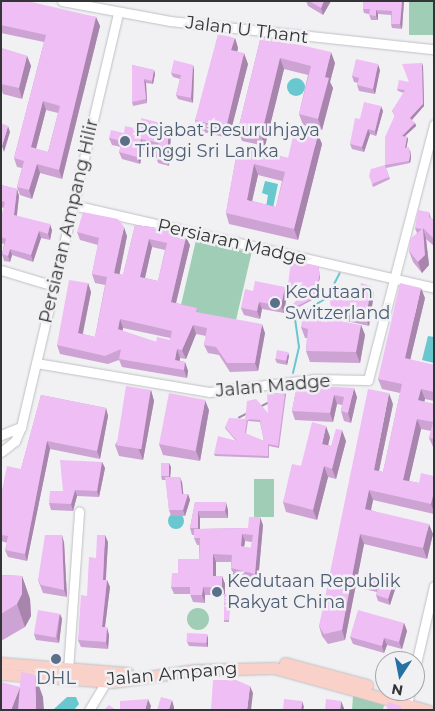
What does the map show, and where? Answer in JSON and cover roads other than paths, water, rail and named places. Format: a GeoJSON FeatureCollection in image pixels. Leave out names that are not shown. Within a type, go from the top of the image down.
{"type":"FeatureCollection","features":[{"type":"Feature","properties":{"kind":"main road","name":"Jalan Ampang"},"geometry":{"type":"LineString","coordinates":[[1,663],[121,674],[192,662],[269,661],[305,666],[375,686]]}},
{"type":"Feature","properties":{"kind":"main road","name":"Jalan Ampang"},"geometry":{"type":"LineString","coordinates":[[1,674],[106,682],[195,670],[269,668],[375,693]]}},
{"type":"Feature","properties":{"kind":"main road","name":"Jalan Ampang"},"geometry":{"type":"LineString","coordinates":[[410,701],[434,704]]}},
{"type":"Feature","properties":{"kind":"main road","name":"Jalan Ampang"},"geometry":{"type":"LineString","coordinates":[[410,701],[427,710]]}},
{"type":"Feature","properties":{"kind":"street","name":"Jalan U Thant"},"geometry":{"type":"LineString","coordinates":[[62,1],[118,14],[434,49]]}},
{"type":"Feature","properties":{"kind":"street","name":"Persiaran Ampang Hilir"},"geometry":{"type":"LineString","coordinates":[[1,452],[15,441],[21,427],[118,14]]}},
{"type":"Feature","properties":{"kind":"street","name":"Jalan Madge"},"geometry":{"type":"LineString","coordinates":[[36,363],[209,392],[315,379],[362,382],[372,376],[392,278],[434,124]]}},
{"type":"Feature","properties":{"kind":"street","name":"Persiaran Madge"},"geometry":{"type":"LineString","coordinates":[[73,205],[434,288]]}},
{"type":"Feature","properties":{"kind":"street"},"geometry":{"type":"LineString","coordinates":[[1,270],[54,286]]}},
{"type":"Feature","properties":{"kind":"street"},"geometry":{"type":"LineString","coordinates":[[1,435],[21,427]]}},
{"type":"Feature","properties":{"kind":"street"},"geometry":{"type":"LineString","coordinates":[[68,670],[79,511]]}},
{"type":"Feature","properties":{"kind":"street"},"geometry":{"type":"LineString","coordinates":[[419,651],[434,586]]}},
{"type":"Feature","properties":{"kind":"street"},"geometry":{"type":"LineString","coordinates":[[89,710],[106,682]]}},
{"type":"Feature","properties":{"kind":"water"},"geometry":{"type":"Polygon","coordinates":[[[296,78],[302,81],[305,87],[302,93],[296,96],[290,93],[287,87],[290,81],[296,78]]]}},
{"type":"Feature","properties":{"kind":"water"},"geometry":{"type":"Polygon","coordinates":[[[265,181],[278,184],[273,208],[266,207],[268,195],[262,193],[265,181]]]}},
{"type":"Feature","properties":{"kind":"water"},"geometry":{"type":"Polygon","coordinates":[[[428,336],[434,337],[434,363],[422,360],[428,336]]]}},
{"type":"Feature","properties":{"kind":"water"},"geometry":{"type":"Polygon","coordinates":[[[176,513],[182,515],[184,521],[182,527],[176,529],[170,527],[168,521],[170,515],[176,513]]]}},
{"type":"Feature","properties":{"kind":"water"},"geometry":{"type":"Polygon","coordinates":[[[67,697],[76,697],[79,704],[74,710],[54,709],[67,697]]]}},
{"type":"Feature","properties":{"kind":"waterway"},"geometry":{"type":"LineString","coordinates":[[293,373],[299,347],[295,317],[327,298],[340,273]]}},
{"type":"Feature","properties":{"kind":"place","name":"Pejabat Pesuruhjaya Tinggi Sri Lanka"},"geometry":{"type":"Point","coordinates":[125,141]}},
{"type":"Feature","properties":{"kind":"place","name":"Kedutaan Switzerland"},"geometry":{"type":"Point","coordinates":[275,303]}},
{"type":"Feature","properties":{"kind":"place","name":"Kedutaan Republik Rakyat China"},"geometry":{"type":"Point","coordinates":[217,592]}},
{"type":"Feature","properties":{"kind":"place","name":"DHL"},"geometry":{"type":"Point","coordinates":[56,659]}}]}
